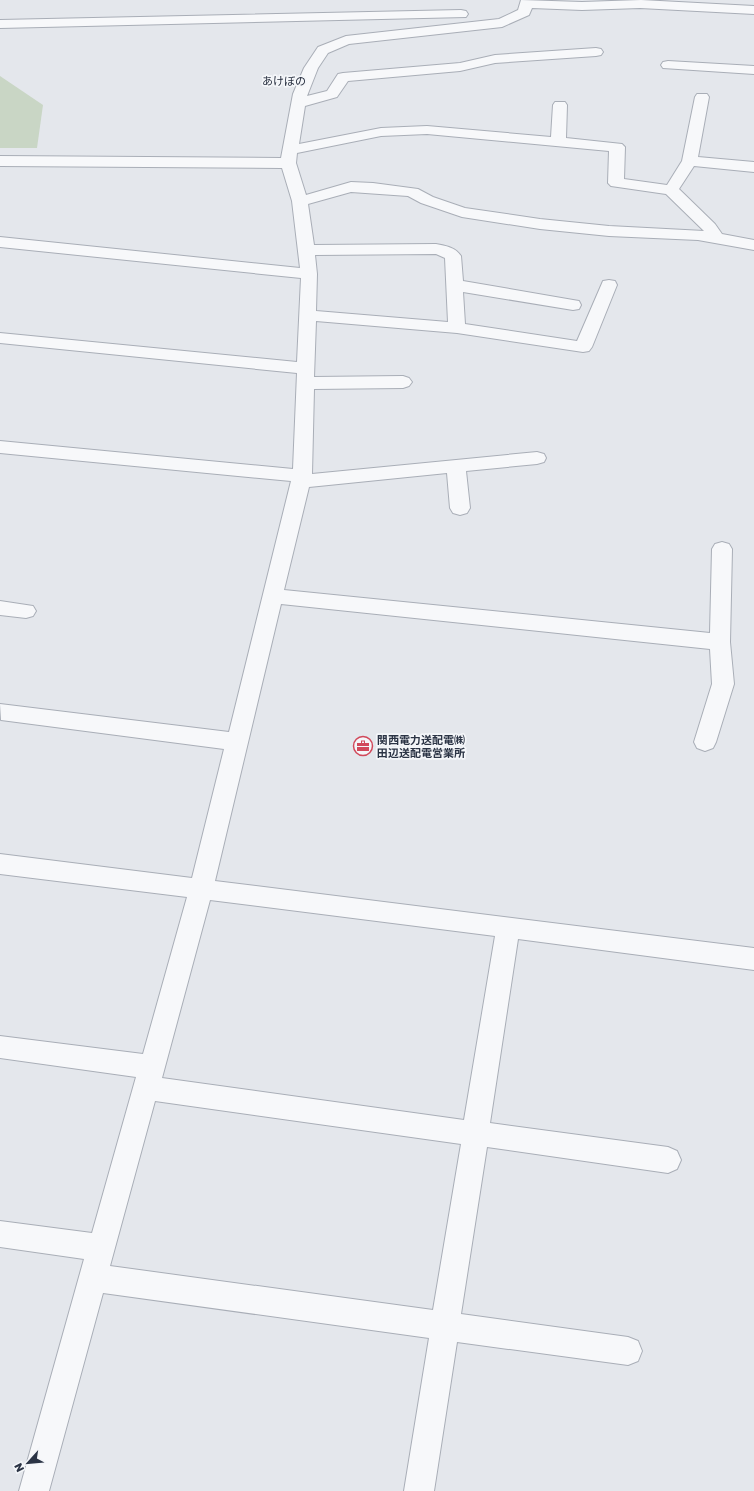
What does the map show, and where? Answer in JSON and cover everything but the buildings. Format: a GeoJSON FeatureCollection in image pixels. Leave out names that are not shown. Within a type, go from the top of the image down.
{"type":"FeatureCollection","features":[{"type":"Feature","properties":{"kind":"street"},"geometry":{"type":"LineString","coordinates":[[34,1491],[92,1278],[102,1248],[202,890],[301,479],[309,274],[300,201],[289,156],[300,94],[311,68],[323,50],[346,40],[502,23],[524,12],[528,2]]}},
{"type":"Feature","properties":{"kind":"street"},"geometry":{"type":"LineString","coordinates":[[507,6],[528,2],[582,6],[640,4],[754,10]]}},
{"type":"Feature","properties":{"kind":"street"},"geometry":{"type":"LineString","coordinates":[[0,24],[184,21],[472,13]]}},
{"type":"Feature","properties":{"kind":"street"},"geometry":{"type":"LineString","coordinates":[[299,103],[332,94],[343,77],[460,67],[495,59],[596,52]]}},
{"type":"Feature","properties":{"kind":"street"},"geometry":{"type":"LineString","coordinates":[[668,65],[754,70]]}},
{"type":"Feature","properties":{"kind":"street"},"geometry":{"type":"LineString","coordinates":[[671,190],[690,161],[702,97]]}},
{"type":"Feature","properties":{"kind":"street"},"geometry":{"type":"LineString","coordinates":[[558,142],[560,105]]}},
{"type":"Feature","properties":{"kind":"street"},"geometry":{"type":"LineString","coordinates":[[0,161],[289,156],[381,132],[406,130],[427,130],[617,147],[616,183],[671,190],[709,227],[717,239]]}},
{"type":"Feature","properties":{"kind":"street"},"geometry":{"type":"LineString","coordinates":[[690,161],[754,167]]}},
{"type":"Feature","properties":{"kind":"street"},"geometry":{"type":"LineString","coordinates":[[300,201],[351,187],[373,188],[412,192],[427,200],[462,212],[540,224],[609,231],[698,235],[754,245]]}},
{"type":"Feature","properties":{"kind":"street"},"geometry":{"type":"LineString","coordinates":[[0,242],[309,274]]}},
{"type":"Feature","properties":{"kind":"street"},"geometry":{"type":"LineString","coordinates":[[306,250],[436,249],[447,251],[453,256],[457,328]]}},
{"type":"Feature","properties":{"kind":"street"},"geometry":{"type":"LineString","coordinates":[[454,285],[573,305]]}},
{"type":"Feature","properties":{"kind":"street"},"geometry":{"type":"LineString","coordinates":[[308,315],[457,328],[583,347],[609,285]]}},
{"type":"Feature","properties":{"kind":"street"},"geometry":{"type":"LineString","coordinates":[[0,338],[306,376],[403,382]]}},
{"type":"Feature","properties":{"kind":"street"},"geometry":{"type":"LineString","coordinates":[[0,447],[301,479],[537,458]]}},
{"type":"Feature","properties":{"kind":"street"},"geometry":{"type":"LineString","coordinates":[[456,466],[460,508]]}},
{"type":"Feature","properties":{"kind":"street"},"geometry":{"type":"LineString","coordinates":[[705,742],[723,684],[720,642],[722,549]]}},
{"type":"Feature","properties":{"kind":"street"},"geometry":{"type":"LineString","coordinates":[[273,596],[720,642]]}},
{"type":"Feature","properties":{"kind":"street"},"geometry":{"type":"LineString","coordinates":[[0,608],[26,611]]}},
{"type":"Feature","properties":{"kind":"street"},"geometry":{"type":"LineString","coordinates":[[1,712],[238,742]]}},
{"type":"Feature","properties":{"kind":"street"},"geometry":{"type":"LineString","coordinates":[[0,864],[754,959]]}},
{"type":"Feature","properties":{"kind":"street"},"geometry":{"type":"LineString","coordinates":[[419,1491],[508,927]]}},
{"type":"Feature","properties":{"kind":"street"},"geometry":{"type":"LineString","coordinates":[[0,1047],[149,1077],[475,1134],[668,1160]]}},
{"type":"Feature","properties":{"kind":"street"},"geometry":{"type":"LineString","coordinates":[[0,1234],[102,1248]]}},
{"type":"Feature","properties":{"kind":"street"},"geometry":{"type":"LineString","coordinates":[[92,1278],[628,1352]]}},
{"type":"Feature","properties":{"kind":"green space"},"geometry":{"type":"Polygon","coordinates":[[[0,76],[43,105],[37,148],[0,148],[0,76]]]}},
{"type":"Feature","properties":{"kind":"place","name":"関西電力送配電㈱ 田辺送配電営業所"},"geometry":{"type":"Point","coordinates":[363,746]}},
{"type":"Feature","properties":{"kind":"district","name":"あけぼの"},"geometry":{"type":"Point","coordinates":[284,81]}}]}
